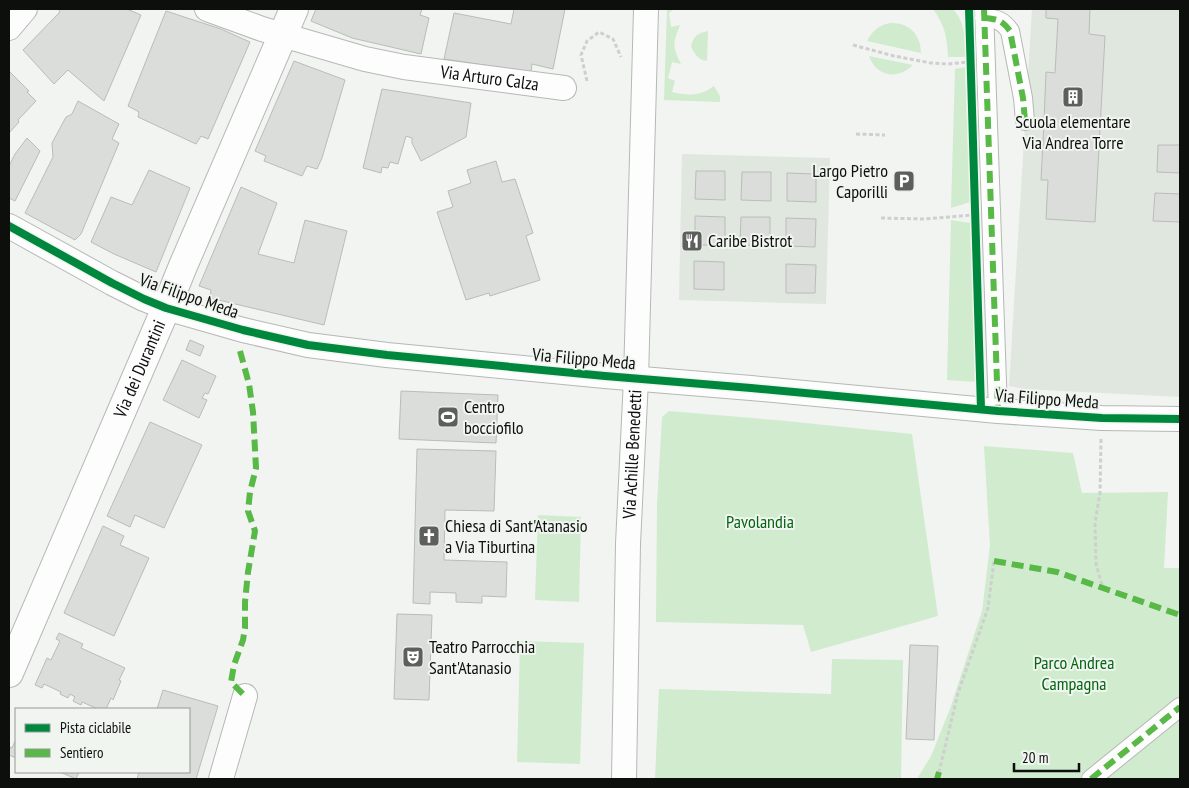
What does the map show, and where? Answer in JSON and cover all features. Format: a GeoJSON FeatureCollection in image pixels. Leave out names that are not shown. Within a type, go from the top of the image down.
{"type":"FeatureCollection","features":[{"type":"Feature","properties":{"kind":"street"},"geometry":{"type":"LineString","coordinates":[[9,28],[25,9]]}},
{"type":"Feature","properties":{"kind":"street","name":"Via Arturo Calza"},"geometry":{"type":"LineString","coordinates":[[207,9],[262,29],[365,59],[404,67],[564,88]]}},
{"type":"Feature","properties":{"kind":"street","name":"Via dei Durantini"},"geometry":{"type":"LineString","coordinates":[[9,673],[166,308],[182,266],[294,9]]}},
{"type":"Feature","properties":{"kind":"street","name":"Via Achille Benedetti"},"geometry":{"type":"LineString","coordinates":[[624,779],[628,544],[636,379],[646,9]]}},
{"type":"Feature","properties":{"kind":"street"},"geometry":{"type":"LineString","coordinates":[[984,13],[1005,24],[1010,31],[1023,98],[1025,121]]}},
{"type":"Feature","properties":{"kind":"street"},"geometry":{"type":"LineString","coordinates":[[984,13],[998,411]]}},
{"type":"Feature","properties":{"kind":"street","name":"Via Filippo Meda"},"geometry":{"type":"LineString","coordinates":[[9,226],[112,283],[166,308],[243,330],[308,345],[387,355],[636,379],[998,411],[1102,418],[1180,419]]}},
{"type":"Feature","properties":{"kind":"street"},"geometry":{"type":"LineString","coordinates":[[221,779],[245,696]]}},
{"type":"Feature","properties":{"kind":"street"},"geometry":{"type":"LineString","coordinates":[[1091,779],[1180,707]]}},
{"type":"Feature","properties":{"kind":"path"},"geometry":{"type":"LineString","coordinates":[[853,45],[931,63],[948,64],[971,61]]}},
{"type":"Feature","properties":{"kind":"path"},"geometry":{"type":"LineString","coordinates":[[971,52],[971,71]]}},
{"type":"Feature","properties":{"kind":"path"},"geometry":{"type":"LineString","coordinates":[[856,134],[885,135]]}},
{"type":"Feature","properties":{"kind":"path"},"geometry":{"type":"LineString","coordinates":[[976,205],[976,225]]}},
{"type":"Feature","properties":{"kind":"path"},"geometry":{"type":"LineString","coordinates":[[881,218],[924,219],[976,215]]}},
{"type":"Feature","properties":{"kind":"path"},"geometry":{"type":"LineString","coordinates":[[1102,418],[1100,492],[1095,523],[1096,564],[1103,588]]}},
{"type":"Feature","properties":{"kind":"path"},"geometry":{"type":"LineString","coordinates":[[938,779],[958,693],[988,608],[994,561]]}},
{"type":"Feature","properties":{"kind":"shaded area"},"geometry":{"type":"Polygon","coordinates":[[[1032,9],[1180,9],[1180,397],[1024,389],[1009,386],[1032,9]]]}},
{"type":"Feature","properties":{"kind":"shaded area"},"geometry":{"type":"Polygon","coordinates":[[[682,154],[830,158],[826,304],[679,300],[682,154]]]}},
{"type":"Feature","properties":{"kind":"green space"},"geometry":{"type":"Polygon","coordinates":[[[667,9],[674,9],[669,13],[671,27],[680,25],[674,44],[681,64],[672,62],[668,78],[675,81],[672,92],[694,94],[704,92],[714,86],[720,96],[720,102],[664,100],[667,9]]]}},
{"type":"Feature","properties":{"kind":"green space"},"geometry":{"type":"Polygon","coordinates":[[[933,9],[953,9],[964,31],[966,57],[948,57],[945,32],[933,9]]]}},
{"type":"Feature","properties":{"kind":"green space"},"geometry":{"type":"Polygon","coordinates":[[[890,23],[903,25],[913,31],[919,41],[921,53],[867,41],[876,29],[890,23]]]}},
{"type":"Feature","properties":{"kind":"green space"},"geometry":{"type":"Polygon","coordinates":[[[708,31],[707,61],[699,58],[691,47],[696,36],[708,31]]]}},
{"type":"Feature","properties":{"kind":"green space"},"geometry":{"type":"Polygon","coordinates":[[[869,56],[913,65],[901,73],[888,74],[877,68],[869,56]]]}},
{"type":"Feature","properties":{"kind":"green space"},"geometry":{"type":"Polygon","coordinates":[[[965,67],[970,202],[951,208],[955,69],[965,67]]]}},
{"type":"Feature","properties":{"kind":"green space"},"geometry":{"type":"Polygon","coordinates":[[[951,220],[970,223],[976,382],[947,380],[951,220]]]}},
{"type":"Feature","properties":{"kind":"green space","name":"Pavolandia"},"geometry":{"type":"Polygon","coordinates":[[[669,411],[912,434],[938,616],[811,652],[803,625],[656,622],[657,505],[662,417],[669,411]]]}},
{"type":"Feature","properties":{"kind":"green space","name":"Parco Andrea Campagna"},"geometry":{"type":"Polygon","coordinates":[[[984,446],[1073,453],[1082,493],[1168,492],[1164,568],[1180,568],[1180,779],[917,779],[931,756],[951,706],[982,611],[990,545],[984,446]]]}},
{"type":"Feature","properties":{"kind":"green space"},"geometry":{"type":"Polygon","coordinates":[[[538,515],[581,517],[579,602],[535,600],[538,515]]]}},
{"type":"Feature","properties":{"kind":"green space"},"geometry":{"type":"Polygon","coordinates":[[[520,641],[584,643],[580,764],[517,762],[520,641]]]}},
{"type":"Feature","properties":{"kind":"green space"},"geometry":{"type":"Polygon","coordinates":[[[832,659],[903,660],[901,779],[655,779],[659,689],[831,694],[832,659]]]}},
{"type":"Feature","properties":{"kind":"building"},"geometry":{"type":"Polygon","coordinates":[[[60,9],[127,9],[141,15],[104,101],[68,70],[54,84],[23,50],[59,13],[60,9]]]}},
{"type":"Feature","properties":{"kind":"building"},"geometry":{"type":"Polygon","coordinates":[[[316,9],[422,9],[420,15],[429,18],[421,54],[352,38],[311,21],[316,9]]]}},
{"type":"Feature","properties":{"kind":"building"},"geometry":{"type":"Polygon","coordinates":[[[514,9],[565,9],[553,69],[532,64],[531,72],[444,59],[454,13],[511,24],[514,9]]]}},
{"type":"Feature","properties":{"kind":"building","name":"Scuola elementare Via Andrea Torre"},"geometry":{"type":"Polygon","coordinates":[[[1046,9],[1090,9],[1089,34],[1105,36],[1095,222],[1046,219],[1048,180],[1041,180],[1046,72],[1055,73],[1058,19],[1046,18],[1046,9]]]}},
{"type":"Feature","properties":{"kind":"building"},"geometry":{"type":"Polygon","coordinates":[[[166,11],[221,29],[250,42],[208,139],[201,136],[196,144],[138,117],[139,112],[128,106],[166,11]]]}},
{"type":"Feature","properties":{"kind":"building"},"geometry":{"type":"Polygon","coordinates":[[[294,61],[345,80],[322,158],[317,169],[307,166],[302,176],[264,161],[266,156],[255,151],[294,61]]]}},
{"type":"Feature","properties":{"kind":"building"},"geometry":{"type":"Polygon","coordinates":[[[9,71],[36,101],[18,120],[19,122],[9,133],[9,71]]]}},
{"type":"Feature","properties":{"kind":"building"},"geometry":{"type":"Polygon","coordinates":[[[382,89],[471,103],[466,137],[421,161],[412,143],[412,138],[406,136],[398,164],[390,162],[388,168],[382,167],[381,173],[363,168],[382,89]]]}},
{"type":"Feature","properties":{"kind":"building"},"geometry":{"type":"Polygon","coordinates":[[[78,101],[119,124],[112,139],[119,143],[81,234],[75,240],[25,213],[53,157],[52,143],[66,117],[72,114],[78,101]]]}},
{"type":"Feature","properties":{"kind":"building"},"geometry":{"type":"Polygon","coordinates":[[[27,138],[40,151],[15,201],[9,198],[9,166],[27,138]]]}},
{"type":"Feature","properties":{"kind":"building"},"geometry":{"type":"Polygon","coordinates":[[[1158,145],[1180,145],[1180,173],[1157,172],[1158,145]]]}},
{"type":"Feature","properties":{"kind":"building"},"geometry":{"type":"Polygon","coordinates":[[[496,161],[502,182],[515,179],[533,233],[526,236],[540,280],[490,296],[489,293],[466,300],[437,212],[453,207],[448,191],[471,183],[467,170],[496,161]]]}},
{"type":"Feature","properties":{"kind":"building"},"geometry":{"type":"Polygon","coordinates":[[[149,170],[190,188],[156,272],[91,242],[111,197],[132,205],[149,170]]]}},
{"type":"Feature","properties":{"kind":"building"},"geometry":{"type":"Polygon","coordinates":[[[696,171],[725,171],[725,200],[695,199],[696,171]]]}},
{"type":"Feature","properties":{"kind":"building"},"geometry":{"type":"Polygon","coordinates":[[[742,172],[771,172],[771,201],[741,200],[742,172]]]}},
{"type":"Feature","properties":{"kind":"building"},"geometry":{"type":"Polygon","coordinates":[[[787,173],[816,174],[816,202],[787,201],[787,173]]]}},
{"type":"Feature","properties":{"kind":"building"},"geometry":{"type":"Polygon","coordinates":[[[241,187],[277,203],[258,254],[294,263],[305,220],[347,231],[324,325],[210,298],[211,290],[199,286],[241,187]]]}},
{"type":"Feature","properties":{"kind":"building"},"geometry":{"type":"Polygon","coordinates":[[[1155,193],[1180,194],[1180,222],[1153,221],[1155,193]]]}},
{"type":"Feature","properties":{"kind":"building"},"geometry":{"type":"Polygon","coordinates":[[[695,216],[725,217],[725,245],[695,245],[695,216]]]}},
{"type":"Feature","properties":{"kind":"building"},"geometry":{"type":"Polygon","coordinates":[[[741,217],[770,217],[770,246],[740,245],[741,217]]]}},
{"type":"Feature","properties":{"kind":"building"},"geometry":{"type":"Polygon","coordinates":[[[786,218],[816,219],[815,247],[786,246],[786,218]]]}},
{"type":"Feature","properties":{"kind":"building"},"geometry":{"type":"Polygon","coordinates":[[[694,261],[724,262],[724,290],[694,289],[694,261]]]}},
{"type":"Feature","properties":{"kind":"building"},"geometry":{"type":"Polygon","coordinates":[[[786,264],[816,265],[815,293],[786,293],[786,264]]]}},
{"type":"Feature","properties":{"kind":"building"},"geometry":{"type":"Polygon","coordinates":[[[190,340],[204,346],[200,356],[186,350],[190,340]]]}},
{"type":"Feature","properties":{"kind":"building"},"geometry":{"type":"Polygon","coordinates":[[[182,360],[216,376],[208,394],[205,393],[202,398],[207,400],[199,418],[163,400],[182,360]]]}},
{"type":"Feature","properties":{"kind":"building","name":"Centro bocciofilo"},"geometry":{"type":"Polygon","coordinates":[[[401,391],[498,395],[496,443],[399,439],[401,391]]]}},
{"type":"Feature","properties":{"kind":"building"},"geometry":{"type":"Polygon","coordinates":[[[150,422],[202,445],[164,528],[135,515],[130,527],[107,516],[150,422]]]}},
{"type":"Feature","properties":{"kind":"building","name":"Chiesa di Sant'Atanasio a Via Tiburtina"},"geometry":{"type":"Polygon","coordinates":[[[417,449],[496,451],[494,511],[445,510],[444,560],[507,562],[506,597],[482,596],[482,603],[456,602],[456,593],[430,592],[430,604],[413,603],[417,449]]]}},
{"type":"Feature","properties":{"kind":"building"},"geometry":{"type":"Polygon","coordinates":[[[103,526],[124,536],[120,545],[149,558],[114,636],[64,613],[103,526]]]}},
{"type":"Feature","properties":{"kind":"building","name":"Teatro Parrocchia Sant'Atanasio"},"geometry":{"type":"Polygon","coordinates":[[[397,614],[432,615],[429,700],[394,699],[397,614]]]}},
{"type":"Feature","properties":{"kind":"building"},"geometry":{"type":"Polygon","coordinates":[[[59,633],[83,644],[81,648],[125,668],[113,700],[111,698],[106,708],[96,708],[82,702],[81,705],[73,701],[75,697],[70,694],[68,698],[60,694],[61,692],[44,684],[42,688],[35,685],[47,658],[51,660],[60,641],[56,639],[59,633]]]}},
{"type":"Feature","properties":{"kind":"building"},"geometry":{"type":"Polygon","coordinates":[[[910,645],[938,646],[934,740],[906,739],[910,645]]]}},
{"type":"Feature","properties":{"kind":"building"},"geometry":{"type":"Polygon","coordinates":[[[163,690],[218,706],[196,779],[137,779],[139,773],[190,773],[190,708],[157,708],[163,690]]]}},
{"type":"Feature","properties":{"kind":"building"},"geometry":{"type":"Polygon","coordinates":[[[15,741],[15,758],[9,755],[10,747],[12,748],[15,741]]]}},
{"type":"Feature","properties":{"kind":"building"},"geometry":{"type":"Polygon","coordinates":[[[62,773],[79,773],[76,779],[62,773]]]}},
{"type":"Feature","properties":{"kind":"marked path"},"geometry":{"type":"LineString","coordinates":[[984,9],[998,411]]}},
{"type":"Feature","properties":{"kind":"marked path"},"geometry":{"type":"LineString","coordinates":[[984,18],[999,21],[1010,31],[1023,98],[1025,121]]}},
{"type":"Feature","properties":{"kind":"marked path"},"geometry":{"type":"LineString","coordinates":[[240,351],[249,384],[253,412],[256,468],[250,492],[248,511],[255,531],[248,572],[245,628],[231,682],[245,696]]}},
{"type":"Feature","properties":{"kind":"marked path"},"geometry":{"type":"LineString","coordinates":[[994,561],[1057,572],[1180,615]]}},
{"type":"Feature","properties":{"kind":"marked path"},"geometry":{"type":"LineString","coordinates":[[1091,779],[1180,707]]}},
{"type":"Feature","properties":{"kind":"marked path"},"geometry":{"type":"LineString","coordinates":[[937,779],[939,772]]}},
{"type":"Feature","properties":{"kind":"cycle path"},"geometry":{"type":"LineString","coordinates":[[969,9],[981,409]]}},
{"type":"Feature","properties":{"kind":"cycle path"},"geometry":{"type":"LineString","coordinates":[[9,226],[112,283],[166,308],[243,330],[308,345],[387,355],[605,376],[998,411],[1102,418],[1180,419]]}},
{"type":"Feature","properties":{"kind":"place","name":"Scuola elementare Via Andrea Torre"},"geometry":{"type":"Point","coordinates":[1073,97]}},
{"type":"Feature","properties":{"kind":"place","name":"Largo Pietro Caporilli"},"geometry":{"type":"Point","coordinates":[904,181]}},
{"type":"Feature","properties":{"kind":"place","name":"Caribe Bistrot"},"geometry":{"type":"Point","coordinates":[692,241]}},
{"type":"Feature","properties":{"kind":"place","name":"Centro bocciofilo"},"geometry":{"type":"Point","coordinates":[448,417]}},
{"type":"Feature","properties":{"kind":"place","name":"Chiesa di Sant'Atanasio a Via Tiburtina"},"geometry":{"type":"Point","coordinates":[429,536]}},
{"type":"Feature","properties":{"kind":"place","name":"Teatro Parrocchia Sant'Atanasio"},"geometry":{"type":"Point","coordinates":[413,657]}}]}
